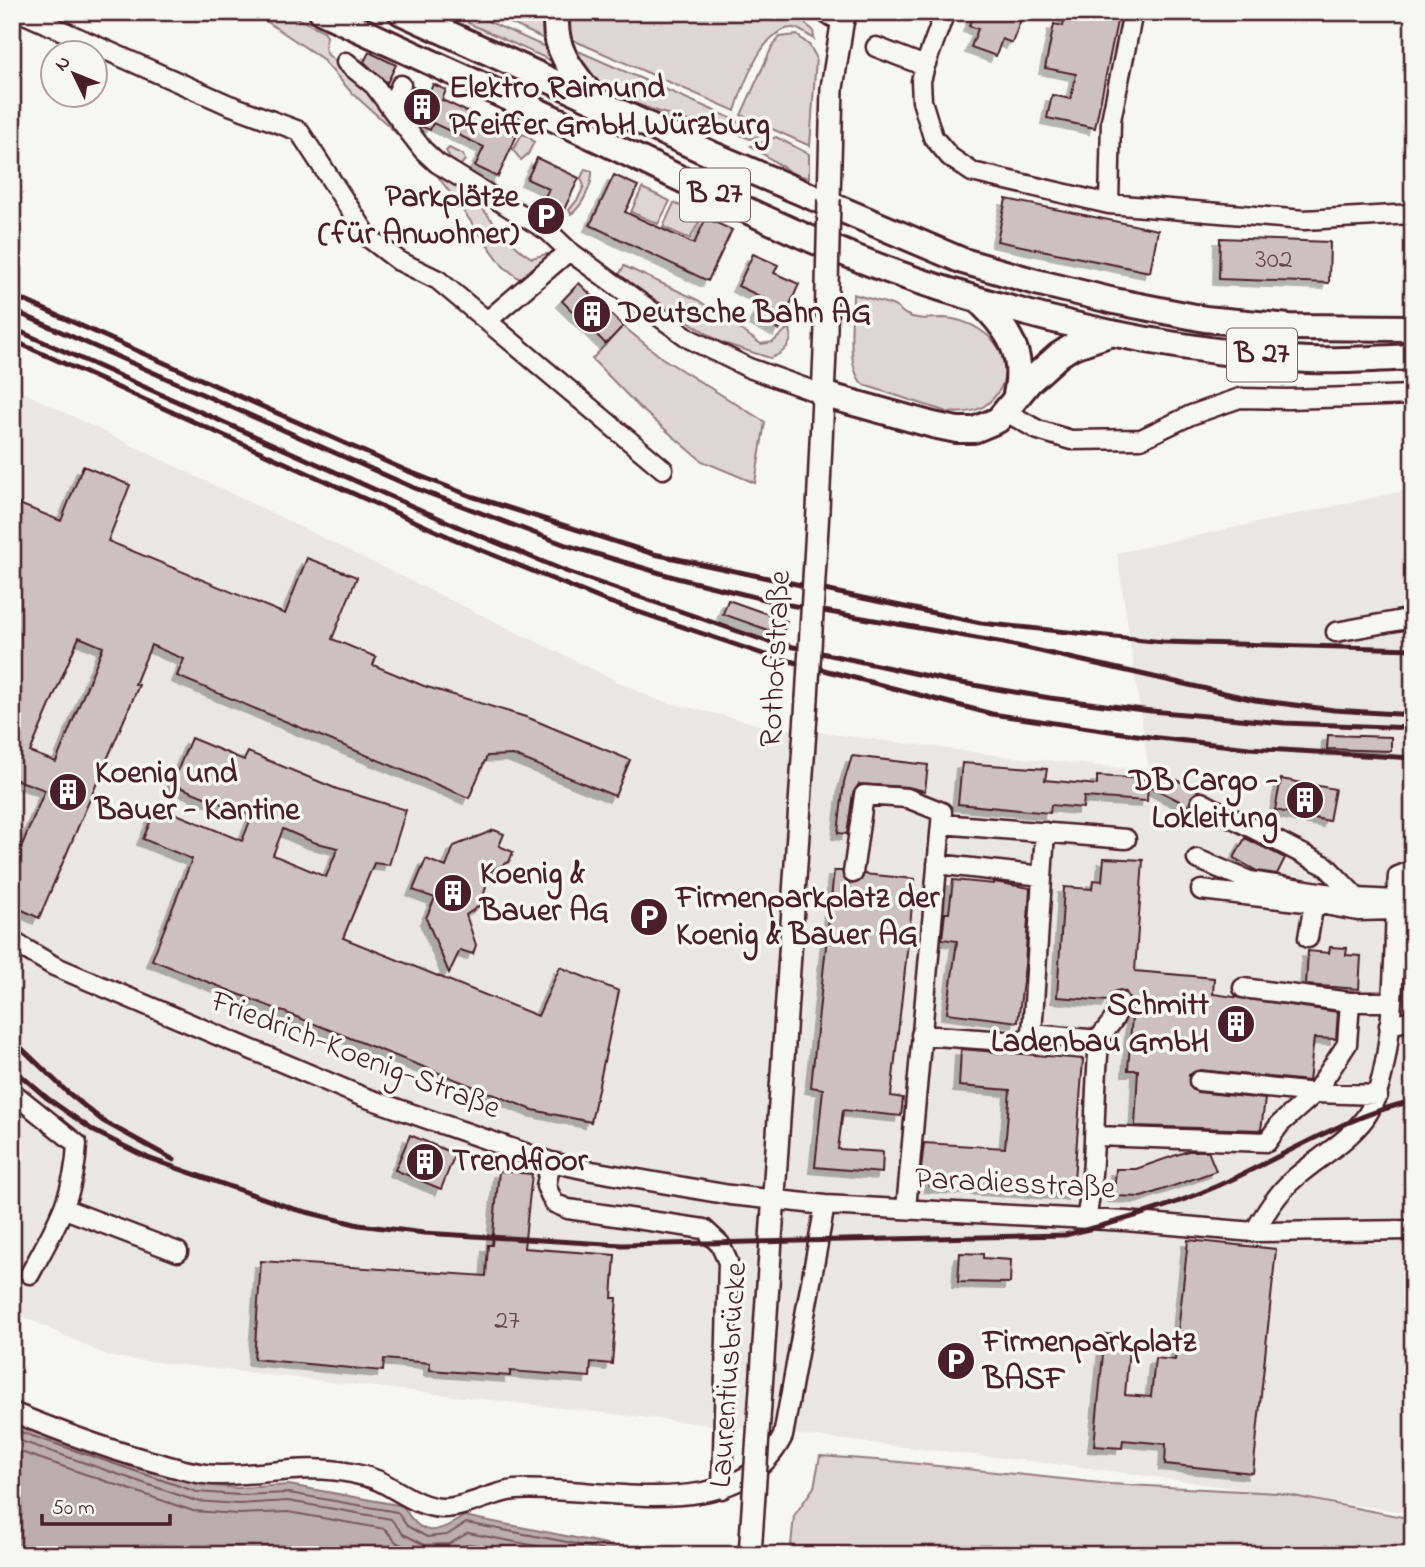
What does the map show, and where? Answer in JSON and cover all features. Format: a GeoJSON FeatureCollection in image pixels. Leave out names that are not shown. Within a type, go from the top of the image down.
{"type":"FeatureCollection","features":[{"type":"Feature","properties":{"kind":"highway","name":"B 27"},"geometry":{"type":"LineString","coordinates":[[322,12],[817,241],[915,279],[977,299],[1030,315],[1206,349],[1293,359],[1413,357]]}},
{"type":"Feature","properties":{"kind":"highway","name":"B 27"},"geometry":{"type":"LineString","coordinates":[[401,12],[599,104],[962,261],[1114,301],[1206,319],[1289,327],[1413,328]]}},
{"type":"Feature","properties":{"kind":"highway"},"geometry":{"type":"LineString","coordinates":[[557,12],[557,40],[562,55],[599,104]]}},
{"type":"Feature","properties":{"kind":"highway"},"geometry":{"type":"LineString","coordinates":[[977,299],[1005,329],[1017,355],[1018,385],[1010,407]]}},
{"type":"Feature","properties":{"kind":"highway"},"geometry":{"type":"LineString","coordinates":[[822,394],[957,430],[985,427],[1010,407],[1030,381],[1059,355],[1073,346],[1113,332]]}},
{"type":"Feature","properties":{"kind":"main road","name":"Rothofstraße"},"geometry":{"type":"LineString","coordinates":[[773,1199],[818,510],[826,329],[830,122],[839,14]]}},
{"type":"Feature","properties":{"kind":"main road","name":"Laurentiusbrücke"},"geometry":{"type":"LineString","coordinates":[[750,1555],[773,1199]]}},
{"type":"Feature","properties":{"kind":"street"},"geometry":{"type":"LineString","coordinates":[[20,12],[228,104],[299,131],[369,238],[399,261],[438,280],[663,469]]}},
{"type":"Feature","properties":{"kind":"street"},"geometry":{"type":"LineString","coordinates":[[945,12],[921,81],[922,101],[933,137],[950,157],[972,172],[1109,204],[1304,220],[1413,214]]}},
{"type":"Feature","properties":{"kind":"street"},"geometry":{"type":"LineString","coordinates":[[1109,204],[1111,120],[1133,12]]}},
{"type":"Feature","properties":{"kind":"street"},"geometry":{"type":"LineString","coordinates":[[876,47],[925,66]]}},
{"type":"Feature","properties":{"kind":"street"},"geometry":{"type":"LineString","coordinates":[[346,62],[374,85],[423,150],[437,163],[548,230],[569,251],[665,323],[712,351],[749,368],[822,394]]}},
{"type":"Feature","properties":{"kind":"street"},"geometry":{"type":"LineString","coordinates":[[393,110],[393,103],[401,85]]}},
{"type":"Feature","properties":{"kind":"street"},"geometry":{"type":"LineString","coordinates":[[487,321],[569,251]]}},
{"type":"Feature","properties":{"kind":"street"},"geometry":{"type":"LineString","coordinates":[[1010,407],[1038,430],[1071,440],[1141,439],[1191,415],[1240,398],[1413,396]]}},
{"type":"Feature","properties":{"kind":"street"},"geometry":{"type":"LineString","coordinates":[[1336,632],[1413,618]]}},
{"type":"Feature","properties":{"kind":"street"},"geometry":{"type":"LineString","coordinates":[[853,873],[864,794],[907,797],[942,812],[906,1209]]}},
{"type":"Feature","properties":{"kind":"street"},"geometry":{"type":"LineString","coordinates":[[1201,803],[1326,866],[1357,898]]}},
{"type":"Feature","properties":{"kind":"street"},"geometry":{"type":"LineString","coordinates":[[941,824],[1126,839]]}},
{"type":"Feature","properties":{"kind":"street"},"geometry":{"type":"LineString","coordinates":[[1032,1034],[1045,832]]}},
{"type":"Feature","properties":{"kind":"street"},"geometry":{"type":"LineString","coordinates":[[1197,859],[1250,881],[1395,905]]}},
{"type":"Feature","properties":{"kind":"street"},"geometry":{"type":"LineString","coordinates":[[937,864],[1042,876]]}},
{"type":"Feature","properties":{"kind":"street"},"geometry":{"type":"LineString","coordinates":[[1254,1232],[1272,1201],[1294,1178],[1350,1136],[1378,1095],[1389,1025],[1398,876],[1413,870]]}},
{"type":"Feature","properties":{"kind":"street"},"geometry":{"type":"LineString","coordinates":[[1201,890],[1358,911],[1395,905]]}},
{"type":"Feature","properties":{"kind":"street"},"geometry":{"type":"LineString","coordinates":[[1308,939],[1314,903]]}},
{"type":"Feature","properties":{"kind":"street","name":"Friedrich-Koenig-Straße"},"geometry":{"type":"LineString","coordinates":[[12,941],[54,966],[361,1096],[551,1162],[717,1193],[773,1199]]}},
{"type":"Feature","properties":{"kind":"street"},"geometry":{"type":"LineString","coordinates":[[1243,989],[1350,1002],[1391,1002]]}},
{"type":"Feature","properties":{"kind":"street"},"geometry":{"type":"LineString","coordinates":[[1086,1220],[1096,1136],[1099,1040],[1118,1015],[1119,1001]]}},
{"type":"Feature","properties":{"kind":"street"},"geometry":{"type":"LineString","coordinates":[[1096,1136],[1267,1142],[1280,1125],[1315,1093],[1347,1044],[1350,1002]]}},
{"type":"Feature","properties":{"kind":"street"},"geometry":{"type":"LineString","coordinates":[[1389,1025],[1413,1020]]}},
{"type":"Feature","properties":{"kind":"street"},"geometry":{"type":"LineString","coordinates":[[921,1035],[1020,1042],[1032,1034],[1099,1040]]}},
{"type":"Feature","properties":{"kind":"street"},"geometry":{"type":"LineString","coordinates":[[1199,1081],[1315,1093],[1378,1095]]}},
{"type":"Feature","properties":{"kind":"street"},"geometry":{"type":"LineString","coordinates":[[12,1092],[77,1144],[76,1167],[65,1209],[30,1274]]}},
{"type":"Feature","properties":{"kind":"street"},"geometry":{"type":"LineString","coordinates":[[551,1162],[546,1186],[554,1203],[568,1209],[704,1229],[720,1244],[728,1262],[722,1489]]}},
{"type":"Feature","properties":{"kind":"street","name":"Paradiesstraße"},"geometry":{"type":"LineString","coordinates":[[773,1199],[825,1205],[1254,1232],[1413,1230]]}},
{"type":"Feature","properties":{"kind":"street"},"geometry":{"type":"LineString","coordinates":[[12,1412],[122,1454],[195,1472],[219,1475],[319,1469],[350,1473],[379,1480],[412,1501],[444,1508],[513,1490],[663,1497],[722,1489],[740,1482],[774,1454],[783,1436],[825,1205]]}},
{"type":"Feature","properties":{"kind":"street"},"geometry":{"type":"LineString","coordinates":[[65,1209],[178,1252]]}},
{"type":"Feature","properties":{"kind":"shaded area"},"geometry":{"type":"Polygon","coordinates":[[[259,12],[284,12],[324,31],[327,36],[325,48],[328,55],[354,76],[468,188],[506,236],[532,258],[547,254],[549,257],[531,276],[521,280],[503,266],[437,175],[352,93],[321,58],[260,17],[259,12]]]}},
{"type":"Feature","properties":{"kind":"shaded area"},"geometry":{"type":"Polygon","coordinates":[[[497,12],[549,12],[550,39],[544,39],[496,16],[497,12]]]}},
{"type":"Feature","properties":{"kind":"shaded area"},"geometry":{"type":"Polygon","coordinates":[[[567,12],[800,12],[798,18],[813,30],[814,39],[794,28],[783,30],[773,37],[756,60],[735,111],[566,37],[567,12]]]}},
{"type":"Feature","properties":{"kind":"shaded area"},"geometry":{"type":"Polygon","coordinates":[[[484,16],[485,20],[552,50],[555,59],[552,61],[468,23],[470,18],[484,16]]]}},
{"type":"Feature","properties":{"kind":"shaded area"},"geometry":{"type":"Polygon","coordinates":[[[797,35],[810,46],[816,57],[810,146],[741,115],[772,47],[780,37],[797,35]]]}},
{"type":"Feature","properties":{"kind":"shaded area"},"geometry":{"type":"Polygon","coordinates":[[[569,47],[731,118],[728,127],[713,120],[710,128],[647,108],[615,94],[591,77],[569,47]]]}},
{"type":"Feature","properties":{"kind":"shaded area"},"geometry":{"type":"Polygon","coordinates":[[[737,121],[766,134],[750,139],[733,132],[737,121]]]}},
{"type":"Feature","properties":{"kind":"shaded area"},"geometry":{"type":"Polygon","coordinates":[[[522,134],[534,142],[528,154],[521,160],[513,150],[522,134]]]}},
{"type":"Feature","properties":{"kind":"shaded area"},"geometry":{"type":"Polygon","coordinates":[[[776,137],[809,154],[809,178],[792,173],[751,146],[776,137]]]}},
{"type":"Feature","properties":{"kind":"shaded area"},"geometry":{"type":"Polygon","coordinates":[[[449,148],[463,155],[465,160],[460,166],[454,166],[448,160],[446,151],[449,148]]]}},
{"type":"Feature","properties":{"kind":"shaded area"},"geometry":{"type":"Polygon","coordinates":[[[585,169],[592,171],[591,182],[583,201],[571,214],[569,210],[584,186],[581,178],[585,169]]]}},
{"type":"Feature","properties":{"kind":"shaded area"},"geometry":{"type":"Polygon","coordinates":[[[642,188],[670,201],[658,224],[631,212],[642,188]]]}},
{"type":"Feature","properties":{"kind":"shaded area"},"geometry":{"type":"Polygon","coordinates":[[[674,203],[702,216],[690,239],[663,227],[674,203]]]}},
{"type":"Feature","properties":{"kind":"shaded area"},"geometry":{"type":"Polygon","coordinates":[[[624,266],[698,300],[761,344],[773,342],[789,327],[790,342],[784,350],[770,358],[720,342],[622,278],[619,275],[624,266]]]}},
{"type":"Feature","properties":{"kind":"shaded area"},"geometry":{"type":"Polygon","coordinates":[[[853,294],[894,306],[911,317],[953,319],[979,329],[994,341],[1003,357],[1005,375],[998,392],[988,403],[976,410],[947,412],[864,385],[858,378],[852,356],[853,294]]]}},
{"type":"Feature","properties":{"kind":"shaded area"},"geometry":{"type":"Polygon","coordinates":[[[623,326],[662,358],[765,422],[755,483],[702,461],[640,408],[592,359],[623,326]]]}},
{"type":"Feature","properties":{"kind":"shaded area"},"geometry":{"type":"Polygon","coordinates":[[[12,387],[654,699],[761,725],[1011,757],[1149,771],[1117,553],[1413,489],[1413,1513],[1082,1467],[111,1357],[12,1311],[12,387]]]}},
{"type":"Feature","properties":{"kind":"shaded area"},"geometry":{"type":"Polygon","coordinates":[[[820,1456],[1110,1484],[1278,1493],[1413,1519],[1413,1555],[790,1555],[794,1516],[814,1487],[820,1456]]]}},
{"type":"Feature","properties":{"kind":"water"},"geometry":{"type":"Polygon","coordinates":[[[12,1421],[199,1485],[238,1488],[289,1485],[403,1506],[416,1524],[430,1530],[445,1527],[464,1516],[606,1544],[624,1555],[12,1555],[12,1421]]]}},
{"type":"Feature","properties":{"kind":"building"},"geometry":{"type":"Polygon","coordinates":[[[974,12],[1024,12],[1012,43],[1002,39],[996,56],[971,47],[978,29],[969,26],[974,12]]]}},
{"type":"Feature","properties":{"kind":"building"},"geometry":{"type":"Polygon","coordinates":[[[1066,12],[1119,12],[1095,128],[1047,118],[1052,95],[1071,99],[1076,74],[1045,68],[1054,24],[1063,26],[1066,12]]]}},
{"type":"Feature","properties":{"kind":"building"},"geometry":{"type":"Polygon","coordinates":[[[369,52],[396,65],[387,83],[364,62],[369,52]]]}},
{"type":"Feature","properties":{"kind":"building"},"geometry":{"type":"Polygon","coordinates":[[[433,84],[446,90],[442,100],[517,135],[498,177],[475,166],[484,147],[433,123],[430,130],[418,125],[404,107],[413,87],[429,94],[433,84]]]}},
{"type":"Feature","properties":{"kind":"building"},"geometry":{"type":"Polygon","coordinates":[[[537,158],[579,178],[561,216],[540,206],[549,189],[527,179],[537,158]]]}},
{"type":"Feature","properties":{"kind":"building"},"geometry":{"type":"Polygon","coordinates":[[[614,175],[638,186],[625,212],[694,244],[706,218],[732,230],[708,281],[590,225],[614,175]]]}},
{"type":"Feature","properties":{"kind":"building"},"geometry":{"type":"Polygon","coordinates":[[[1006,199],[1158,230],[1150,272],[997,241],[1006,199]]]}},
{"type":"Feature","properties":{"kind":"building"},"geometry":{"type":"Polygon","coordinates":[[[1220,238],[1330,242],[1329,283],[1219,279],[1220,238]]]}},
{"type":"Feature","properties":{"kind":"building"},"geometry":{"type":"Polygon","coordinates":[[[753,254],[778,265],[774,273],[799,284],[779,330],[754,319],[764,298],[738,286],[753,254]]]}},
{"type":"Feature","properties":{"kind":"building","name":"Deutsche Bahn AG"},"geometry":{"type":"Polygon","coordinates":[[[579,283],[623,326],[606,344],[562,301],[579,283]]]}},
{"type":"Feature","properties":{"kind":"building"},"geometry":{"type":"Polygon","coordinates":[[[83,466],[130,485],[108,541],[285,614],[307,558],[357,577],[332,639],[376,657],[373,665],[424,686],[529,718],[630,760],[615,796],[513,755],[487,756],[469,798],[177,676],[184,659],[151,645],[135,684],[139,685],[39,918],[12,905],[12,869],[45,790],[12,778],[12,501],[61,521],[83,466]],[[79,637],[30,752],[56,762],[103,647],[79,637]]]}},
{"type":"Feature","properties":{"kind":"building"},"geometry":{"type":"Polygon","coordinates":[[[728,600],[787,621],[782,635],[723,614],[728,600]]]}},
{"type":"Feature","properties":{"kind":"building"},"geometry":{"type":"Polygon","coordinates":[[[1328,735],[1391,737],[1391,751],[1327,749],[1328,735]]]}},
{"type":"Feature","properties":{"kind":"building"},"geometry":{"type":"Polygon","coordinates":[[[191,738],[244,760],[248,752],[337,789],[406,810],[389,865],[374,863],[343,938],[538,1016],[560,967],[619,991],[591,1122],[533,1110],[152,960],[192,859],[143,839],[157,806],[242,841],[252,816],[172,784],[191,738]],[[283,829],[273,855],[326,877],[338,848],[313,842],[283,829]]]}},
{"type":"Feature","properties":{"kind":"building"},"geometry":{"type":"Polygon","coordinates":[[[852,756],[928,765],[925,791],[908,787],[859,784],[853,793],[847,834],[838,833],[844,782],[852,756]]]}},
{"type":"Feature","properties":{"kind":"building"},"geometry":{"type":"Polygon","coordinates":[[[962,763],[1047,769],[1045,780],[1097,785],[1097,776],[1149,779],[1149,771],[1165,774],[1199,791],[1191,797],[1191,807],[1148,785],[1147,801],[1084,797],[1083,808],[1051,805],[1050,813],[958,804],[962,763]]]}},
{"type":"Feature","properties":{"kind":"building","name":"DB Cargo - Lokleitung"},"geometry":{"type":"Polygon","coordinates":[[[1281,779],[1335,789],[1329,821],[1275,810],[1281,779]]]}},
{"type":"Feature","properties":{"kind":"building","name":"Koenig & Bauer AG"},"geometry":{"type":"Polygon","coordinates":[[[494,830],[504,834],[499,846],[513,852],[509,862],[482,875],[486,887],[483,897],[479,906],[466,915],[476,945],[473,954],[460,950],[449,973],[426,918],[435,898],[413,890],[426,859],[446,867],[454,846],[494,830]]]}},
{"type":"Feature","properties":{"kind":"building"},"geometry":{"type":"Polygon","coordinates":[[[1245,838],[1285,858],[1277,874],[1257,871],[1234,858],[1245,838]]]}},
{"type":"Feature","properties":{"kind":"building"},"geometry":{"type":"Polygon","coordinates":[[[1104,858],[1143,860],[1135,971],[1214,978],[1213,994],[1338,1012],[1336,1039],[1314,1038],[1309,1081],[1200,1070],[1189,1075],[1189,1086],[1197,1092],[1265,1099],[1261,1130],[1135,1126],[1138,1070],[1128,1070],[1133,1002],[1130,1002],[1126,992],[1120,990],[1110,994],[1108,1001],[1057,997],[1064,887],[1092,889],[1093,880],[1102,881],[1104,858]]]}},
{"type":"Feature","properties":{"kind":"building"},"geometry":{"type":"Polygon","coordinates":[[[834,871],[842,871],[846,881],[852,884],[861,880],[864,874],[915,879],[891,1096],[903,1098],[901,1116],[843,1110],[838,1149],[883,1152],[882,1173],[815,1167],[823,1089],[811,1087],[834,871]]]}},
{"type":"Feature","properties":{"kind":"building"},"geometry":{"type":"Polygon","coordinates":[[[953,880],[994,882],[1030,888],[1018,1022],[947,1013],[957,941],[942,939],[945,913],[949,913],[953,880]]]}},
{"type":"Feature","properties":{"kind":"building"},"geometry":{"type":"Polygon","coordinates":[[[1330,947],[1347,948],[1346,955],[1361,956],[1359,989],[1306,985],[1308,951],[1329,953],[1330,947]]]}},
{"type":"Feature","properties":{"kind":"building"},"geometry":{"type":"Polygon","coordinates":[[[961,1049],[1083,1059],[1073,1194],[930,1186],[930,1179],[920,1178],[924,1143],[1005,1148],[1010,1090],[959,1086],[961,1049]]]}},
{"type":"Feature","properties":{"kind":"building","name":"Trendfloor"},"geometry":{"type":"Polygon","coordinates":[[[410,1135],[455,1154],[441,1189],[395,1170],[410,1135]]]}},
{"type":"Feature","properties":{"kind":"building"},"geometry":{"type":"Polygon","coordinates":[[[1188,1151],[1208,1151],[1216,1171],[1142,1197],[1114,1196],[1116,1169],[1136,1169],[1188,1151]]]}},
{"type":"Feature","properties":{"kind":"building"},"geometry":{"type":"Polygon","coordinates":[[[499,1171],[532,1174],[524,1248],[615,1255],[612,1298],[617,1298],[612,1364],[591,1362],[590,1377],[510,1371],[510,1376],[430,1370],[430,1363],[384,1359],[383,1371],[254,1359],[261,1261],[486,1276],[488,1245],[492,1245],[499,1171]]]}},
{"type":"Feature","properties":{"kind":"building"},"geometry":{"type":"Polygon","coordinates":[[[1188,1240],[1276,1249],[1253,1473],[1165,1464],[1166,1444],[1123,1440],[1122,1448],[1094,1446],[1105,1334],[1130,1336],[1125,1395],[1151,1397],[1155,1358],[1175,1360],[1188,1240]]]}},
{"type":"Feature","properties":{"kind":"building"},"geometry":{"type":"Polygon","coordinates":[[[960,1253],[983,1254],[983,1258],[1011,1260],[1010,1283],[958,1282],[960,1253]]]}},
{"type":"Feature","properties":{"kind":"railway"},"geometry":{"type":"LineString","coordinates":[[12,295],[405,470],[471,496],[654,554],[981,623],[1163,642],[1413,649]]}},
{"type":"Feature","properties":{"kind":"railway"},"geometry":{"type":"LineString","coordinates":[[12,310],[412,487],[566,545],[677,578],[784,604],[1004,643],[1255,700],[1334,710],[1413,715]]}},
{"type":"Feature","properties":{"kind":"railway"},"geometry":{"type":"LineString","coordinates":[[12,328],[459,527],[565,571],[766,641],[950,681],[1050,698],[1151,711],[1284,723],[1413,728]]}},
{"type":"Feature","properties":{"kind":"railway"},"geometry":{"type":"LineString","coordinates":[[12,340],[454,539],[606,601],[763,654],[992,714],[1249,748],[1413,758]]}},
{"type":"Feature","properties":{"kind":"railway"},"geometry":{"type":"LineString","coordinates":[[12,1039],[66,1091],[103,1121],[174,1160]]}},
{"type":"Feature","properties":{"kind":"railway"},"geometry":{"type":"LineString","coordinates":[[12,1068],[47,1098],[94,1131],[148,1158],[294,1209],[359,1225],[424,1233],[622,1245],[1065,1235],[1174,1204],[1237,1177],[1345,1124],[1413,1101]]}},
{"type":"Feature","properties":{"kind":"place","name":"Elektro Raimund Pfeiffer GmbH Würzburg"},"geometry":{"type":"Point","coordinates":[422,107]}},
{"type":"Feature","properties":{"kind":"place","name":"Parkplätze (für Anwohner)"},"geometry":{"type":"Point","coordinates":[546,216]}},
{"type":"Feature","properties":{"kind":"place","name":"Deutsche Bahn AG"},"geometry":{"type":"Point","coordinates":[592,314]}},
{"type":"Feature","properties":{"kind":"place","name":"Koenig und Bauer - Kantine"},"geometry":{"type":"Point","coordinates":[68,792]}},
{"type":"Feature","properties":{"kind":"place","name":"DB Cargo - Lokleitung"},"geometry":{"type":"Point","coordinates":[1305,800]}},
{"type":"Feature","properties":{"kind":"place","name":"Koenig & Bauer AG"},"geometry":{"type":"Point","coordinates":[453,893]}},
{"type":"Feature","properties":{"kind":"place","name":"Firmenparkplatz der Koenig & Bauer AG"},"geometry":{"type":"Point","coordinates":[649,917]}},
{"type":"Feature","properties":{"kind":"place","name":"Schmitt Ladenbau GmbH"},"geometry":{"type":"Point","coordinates":[1236,1024]}},
{"type":"Feature","properties":{"kind":"place","name":"Trendfloor"},"geometry":{"type":"Point","coordinates":[425,1162]}},
{"type":"Feature","properties":{"kind":"place","name":"Firmenparkplatz BASF"},"geometry":{"type":"Point","coordinates":[956,1361]}}]}
